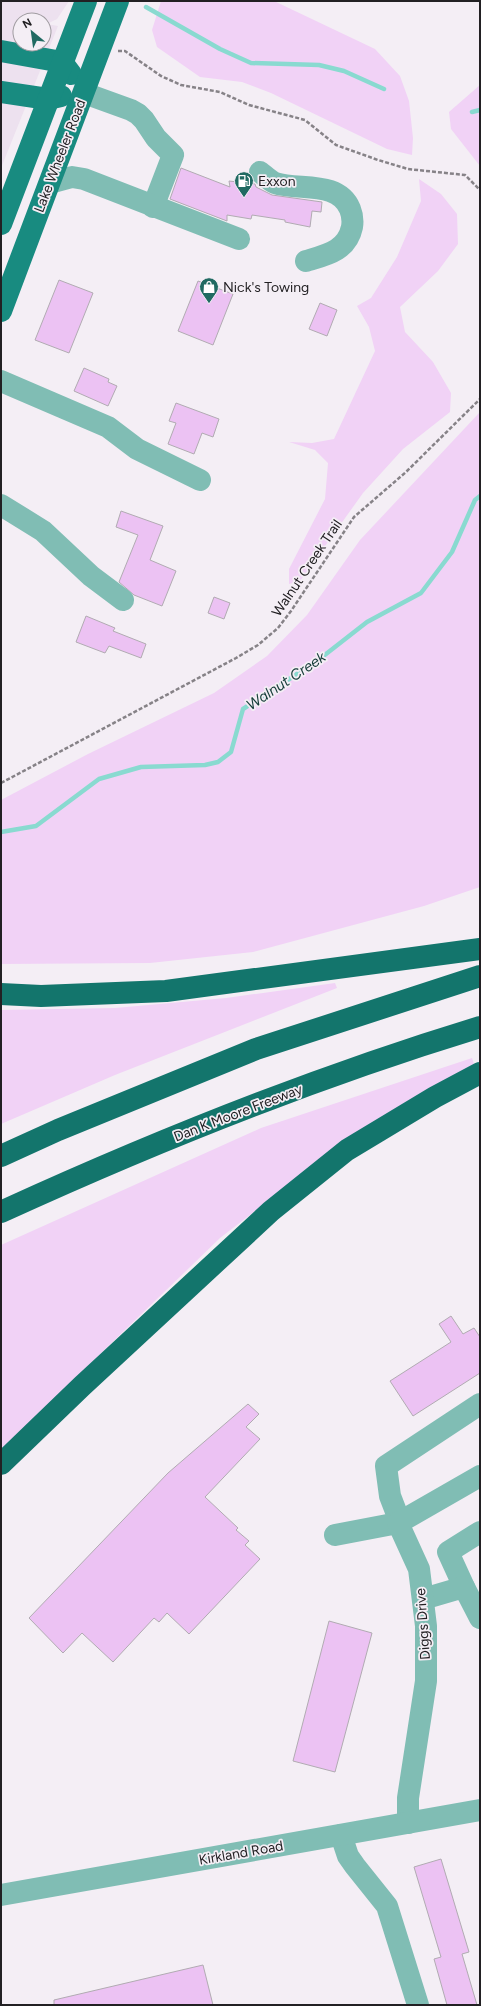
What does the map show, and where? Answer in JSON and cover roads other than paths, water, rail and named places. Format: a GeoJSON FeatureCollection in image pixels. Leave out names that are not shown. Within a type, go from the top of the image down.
{"type":"FeatureCollection","features":[{"type":"Feature","properties":{"kind":"highway"},"geometry":{"type":"LineString","coordinates":[[1,994],[41,996],[166,991],[480,949]]}},
{"type":"Feature","properties":{"kind":"highway"},"geometry":{"type":"LineString","coordinates":[[1,1156],[58,1130],[256,1049],[480,976]]}},
{"type":"Feature","properties":{"kind":"highway","name":"Dan K Moore Freeway"},"geometry":{"type":"LineString","coordinates":[[1,1212],[130,1156],[242,1110],[346,1071],[480,1027]]}},
{"type":"Feature","properties":{"kind":"highway"},"geometry":{"type":"LineString","coordinates":[[1,1464],[82,1386],[271,1211],[347,1150],[435,1097],[480,1073]]}},
{"type":"Feature","properties":{"kind":"main road"},"geometry":{"type":"LineString","coordinates":[[1,224],[86,1]]}},
{"type":"Feature","properties":{"kind":"main road","name":"Lake Wheeler Road"},"geometry":{"type":"LineString","coordinates":[[1,311],[118,1]]}},
{"type":"Feature","properties":{"kind":"main road"},"geometry":{"type":"LineString","coordinates":[[1,51],[62,62],[84,92],[48,99],[1,92]]}},
{"type":"Feature","properties":{"kind":"street"},"geometry":{"type":"LineString","coordinates":[[84,92],[138,114],[156,138],[174,155],[153,207]]}},
{"type":"Feature","properties":{"kind":"street"},"geometry":{"type":"LineString","coordinates":[[260,172],[275,183],[331,191],[348,203],[352,212],[353,224],[351,234],[344,244],[336,251],[306,261]]}},
{"type":"Feature","properties":{"kind":"street"},"geometry":{"type":"LineString","coordinates":[[50,183],[72,177],[84,179],[153,207],[240,239]]}},
{"type":"Feature","properties":{"kind":"street"},"geometry":{"type":"LineString","coordinates":[[1,381],[108,427],[137,449],[200,480]]}},
{"type":"Feature","properties":{"kind":"street"},"geometry":{"type":"LineString","coordinates":[[1,506],[43,531],[91,576],[122,600]]}},
{"type":"Feature","properties":{"kind":"street","name":"Diggs Drive"},"geometry":{"type":"LineString","coordinates":[[408,1823],[408,1798],[426,1681],[426,1626],[419,1569],[399,1522],[390,1496],[386,1466],[480,1404]]}},
{"type":"Feature","properties":{"kind":"street"},"geometry":{"type":"LineString","coordinates":[[335,1535],[399,1522],[480,1476]]}},
{"type":"Feature","properties":{"kind":"street"},"geometry":{"type":"LineString","coordinates":[[480,1532],[448,1552],[480,1618]]}},
{"type":"Feature","properties":{"kind":"street"},"geometry":{"type":"LineString","coordinates":[[423,1599],[464,1587]]}},
{"type":"Feature","properties":{"kind":"street","name":"Kirkland Road"},"geometry":{"type":"LineString","coordinates":[[1,1895],[480,1810]]}},
{"type":"Feature","properties":{"kind":"street"},"geometry":{"type":"LineString","coordinates":[[341,1835],[348,1856],[354,1866],[387,1906],[418,2005]]}},
{"type":"Feature","properties":{"kind":"waterway"},"geometry":{"type":"LineString","coordinates":[[146,7],[220,49],[251,63],[319,65],[344,71],[384,89]]}},
{"type":"Feature","properties":{"kind":"waterway"},"geometry":{"type":"LineString","coordinates":[[472,112],[480,110]]}},
{"type":"Feature","properties":{"kind":"waterway","name":"Walnut Creek"},"geometry":{"type":"LineString","coordinates":[[1,832],[36,826],[99,779],[141,767],[205,765],[218,762],[231,752],[243,709],[317,661],[367,622],[421,593],[452,552],[475,500],[480,496]]}},
{"type":"Feature","properties":{"kind":"place","name":"Exxon"},"geometry":{"type":"Point","coordinates":[244,198]}},
{"type":"Feature","properties":{"kind":"place","name":"Nick's Towing"},"geometry":{"type":"Point","coordinates":[209,304]}}]}
